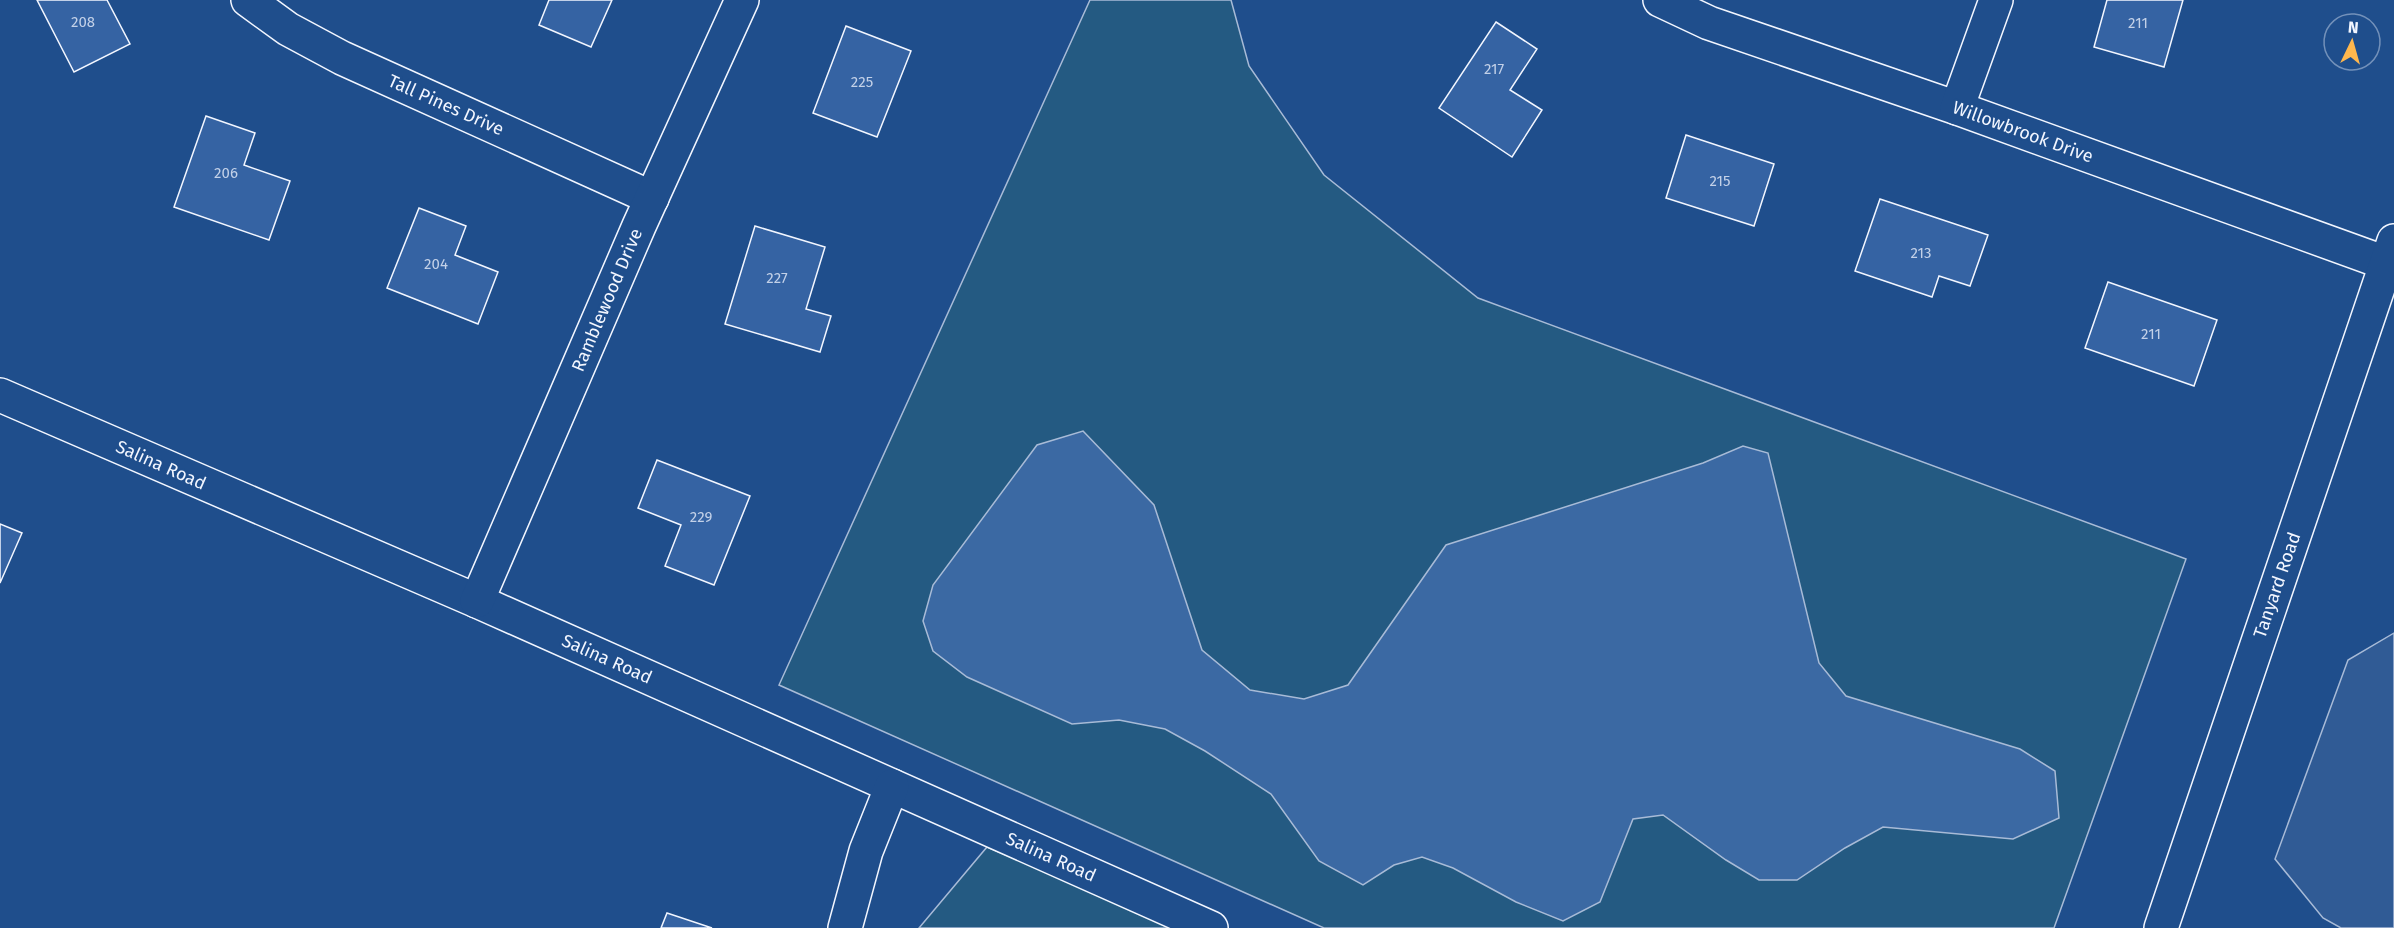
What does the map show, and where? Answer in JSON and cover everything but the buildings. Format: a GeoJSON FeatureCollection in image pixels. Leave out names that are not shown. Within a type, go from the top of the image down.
{"type":"FeatureCollection","features":[{"type":"Feature","properties":{"kind":"street","name":"Tall Pines Drive"},"geometry":{"type":"LineString","coordinates":[[248,0],[288,29],[342,58],[652,198]]}},
{"type":"Feature","properties":{"kind":"street","name":"Ramblewood Drive"},"geometry":{"type":"LineString","coordinates":[[477,601],[652,198],[742,0]]}},
{"type":"Feature","properties":{"kind":"street","name":"Willowbrook Drive"},"geometry":{"type":"LineString","coordinates":[[1660,0],[1709,23],[2391,257]]}},
{"type":"Feature","properties":{"kind":"street"},"geometry":{"type":"LineString","coordinates":[[1957,108],[1996,0]]}},
{"type":"Feature","properties":{"kind":"street","name":"Tanyard Road"},"geometry":{"type":"LineString","coordinates":[[2161,928],[2391,257]]}},
{"type":"Feature","properties":{"kind":"street","name":"Salina Road"},"geometry":{"type":"LineString","coordinates":[[0,395],[477,601],[1211,928]]}},
{"type":"Feature","properties":{"kind":"street"},"geometry":{"type":"LineString","coordinates":[[845,928],[866,850],[892,786]]}},
{"type":"Feature","properties":{"kind":"shaded area"},"geometry":{"type":"Polygon","coordinates":[[[1090,0],[1231,0],[1249,66],[1324,175],[1478,298],[2186,559],[2054,928],[1324,928],[779,685],[1090,0]]]}},
{"type":"Feature","properties":{"kind":"shaded area"},"geometry":{"type":"Polygon","coordinates":[[[1083,431],[1154,505],[1202,650],[1250,690],[1304,699],[1348,685],[1446,545],[1703,463],[1743,446],[1768,453],[1819,663],[1846,696],[2020,749],[2055,771],[2059,818],[2013,839],[1883,827],[1845,848],[1797,880],[1759,880],[1726,860],[1663,815],[1633,819],[1600,902],[1563,921],[1516,902],[1453,868],[1422,857],[1394,865],[1363,885],[1319,861],[1271,794],[1205,751],[1165,729],[1119,720],[1072,724],[967,677],[933,651],[923,621],[933,585],[1037,445],[1083,431]]]}},
{"type":"Feature","properties":{"kind":"shaded area"},"geometry":{"type":"Polygon","coordinates":[[[2394,633],[2394,928],[2341,928],[2323,918],[2275,859],[2348,660],[2394,633]]]}},
{"type":"Feature","properties":{"kind":"shaded area"},"geometry":{"type":"Polygon","coordinates":[[[987,847],[1178,928],[919,928],[987,847]]]}}]}
